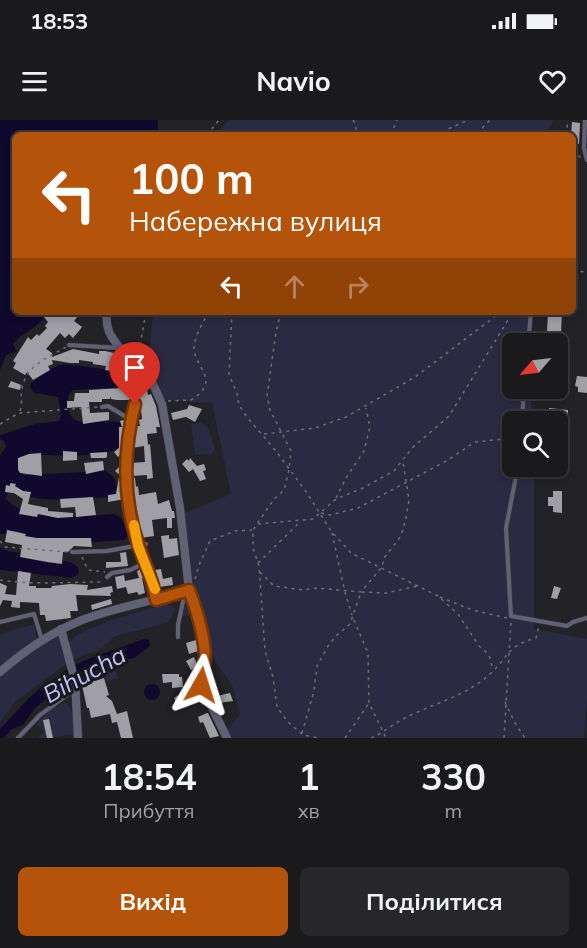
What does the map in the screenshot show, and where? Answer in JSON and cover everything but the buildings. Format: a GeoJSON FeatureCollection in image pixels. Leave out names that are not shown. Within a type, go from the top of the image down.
{"type":"FeatureCollection","features":[{"type":"Feature","properties":{"kind":"street"},"geometry":{"type":"LineString","coordinates":[[107,315],[106,326],[120,348],[138,351],[162,404],[180,508],[187,589],[196,610],[202,634],[205,656],[201,685],[227,738]]}},
{"type":"Feature","properties":{"kind":"street"},"geometry":{"type":"LineString","coordinates":[[0,672],[25,652],[61,629],[187,589]]}},
{"type":"Feature","properties":{"kind":"street"},"geometry":{"type":"LineString","coordinates":[[61,629],[75,685],[78,738]]}},
{"type":"Feature","properties":{"kind":"lane"},"geometry":{"type":"LineString","coordinates":[[585,120],[584,148],[587,160]]}},
{"type":"Feature","properties":{"kind":"lane"},"geometry":{"type":"LineString","coordinates":[[529,333],[531,315]]}},
{"type":"Feature","properties":{"kind":"lane"},"geometry":{"type":"LineString","coordinates":[[69,345],[120,348]]}},
{"type":"Feature","properties":{"kind":"lane"},"geometry":{"type":"LineString","coordinates":[[135,404],[128,434],[126,464],[129,501],[138,546],[154,584],[156,600]]}},
{"type":"Feature","properties":{"kind":"lane"},"geometry":{"type":"LineString","coordinates":[[102,407],[108,406],[131,420]]}},
{"type":"Feature","properties":{"kind":"lane"},"geometry":{"type":"LineString","coordinates":[[516,477],[506,528],[511,616],[567,626],[573,621],[587,618]]}},
{"type":"Feature","properties":{"kind":"lane"},"geometry":{"type":"LineString","coordinates":[[72,552],[107,551],[146,544]]}},
{"type":"Feature","properties":{"kind":"lane"},"geometry":{"type":"LineString","coordinates":[[107,577],[112,573],[130,570],[145,563]]}},
{"type":"Feature","properties":{"kind":"lane"},"geometry":{"type":"LineString","coordinates":[[178,637],[178,626],[187,589]]}},
{"type":"Feature","properties":{"kind":"lane"},"geometry":{"type":"LineString","coordinates":[[0,622],[34,614],[43,641]]}},
{"type":"Feature","properties":{"kind":"lane"},"geometry":{"type":"LineString","coordinates":[[18,738],[40,715],[75,685]]}},
{"type":"Feature","properties":{"kind":"path"},"geometry":{"type":"LineString","coordinates":[[209,132],[219,120]]}},
{"type":"Feature","properties":{"kind":"path"},"geometry":{"type":"LineString","coordinates":[[442,132],[468,120]]}},
{"type":"Feature","properties":{"kind":"path"},"geometry":{"type":"LineString","coordinates":[[480,132],[490,120]]}},
{"type":"Feature","properties":{"kind":"path"},"geometry":{"type":"LineString","coordinates":[[576,153],[581,158]]}},
{"type":"Feature","properties":{"kind":"path"},"geometry":{"type":"LineString","coordinates":[[138,351],[145,315]]}},
{"type":"Feature","properties":{"kind":"path"},"geometry":{"type":"LineString","coordinates":[[162,404],[166,401],[191,400],[204,387],[206,378],[194,348],[202,322],[207,315]]}},
{"type":"Feature","properties":{"kind":"path"},"geometry":{"type":"LineString","coordinates":[[232,315],[229,375],[237,393],[239,405],[289,470],[331,531],[351,553],[438,596],[488,614],[507,618],[511,616],[504,738]]}},
{"type":"Feature","properties":{"kind":"path"},"geometry":{"type":"LineString","coordinates":[[280,315],[267,396],[270,410],[291,451],[289,470],[284,490],[274,499],[253,530],[253,548],[259,571],[265,651],[273,677],[277,707],[288,722],[304,736],[319,738]]}},
{"type":"Feature","properties":{"kind":"path"},"geometry":{"type":"LineString","coordinates":[[262,434],[315,428],[336,421],[366,406],[415,377],[497,315]]}},
{"type":"Feature","properties":{"kind":"path"},"geometry":{"type":"LineString","coordinates":[[258,524],[313,519],[336,499],[363,488],[394,471],[412,448],[449,416],[511,315]]}},
{"type":"Feature","properties":{"kind":"path"},"geometry":{"type":"LineString","coordinates":[[19,413],[23,400],[21,389],[27,372],[41,360],[69,345]]}},
{"type":"Feature","properties":{"kind":"path"},"geometry":{"type":"LineString","coordinates":[[336,499],[342,485],[364,451],[370,426],[366,406]]}},
{"type":"Feature","properties":{"kind":"path"},"geometry":{"type":"LineString","coordinates":[[0,424],[19,413],[102,407]]}},
{"type":"Feature","properties":{"kind":"path"},"geometry":{"type":"LineString","coordinates":[[320,513],[330,515],[358,508],[448,460],[475,442],[502,439]]}},
{"type":"Feature","properties":{"kind":"path"},"geometry":{"type":"LineString","coordinates":[[304,736],[302,733],[316,682],[317,666],[328,646],[350,624],[362,592],[382,567],[384,558],[400,536],[406,518],[408,500],[403,461]]}},
{"type":"Feature","properties":{"kind":"path"},"geometry":{"type":"LineString","coordinates":[[258,563],[292,527],[302,520]]}},
{"type":"Feature","properties":{"kind":"path"},"geometry":{"type":"LineString","coordinates":[[187,589],[195,582],[199,565],[210,541],[235,531],[253,530]]}},
{"type":"Feature","properties":{"kind":"path"},"geometry":{"type":"LineString","coordinates":[[331,531],[345,592],[368,653],[369,703],[386,738]]}},
{"type":"Feature","properties":{"kind":"path"},"geometry":{"type":"LineString","coordinates":[[1,542],[5,547],[72,552]]}},
{"type":"Feature","properties":{"kind":"path"},"geometry":{"type":"LineString","coordinates":[[78,552],[88,570],[112,573]]}},
{"type":"Feature","properties":{"kind":"path"},"geometry":{"type":"LineString","coordinates":[[259,571],[274,586],[303,590],[317,588],[345,592],[386,592],[418,585]]}},
{"type":"Feature","properties":{"kind":"path"},"geometry":{"type":"LineString","coordinates":[[0,580],[18,583],[69,584],[100,582],[107,577]]}},
{"type":"Feature","properties":{"kind":"path"},"geometry":{"type":"LineString","coordinates":[[438,596],[458,614],[479,646],[489,655],[493,670]]}},
{"type":"Feature","properties":{"kind":"path"},"geometry":{"type":"LineString","coordinates":[[371,738],[403,719],[470,687],[491,673],[521,642],[536,638],[540,622]]}},
{"type":"Feature","properties":{"kind":"path"},"geometry":{"type":"LineString","coordinates":[[505,701],[525,738]]}},
{"type":"Feature","properties":{"kind":"path"},"geometry":{"type":"LineString","coordinates":[[345,738],[369,703]]}},
{"type":"Feature","properties":{"kind":"shaded area"},"geometry":{"type":"Polygon","coordinates":[[[230,120],[554,120],[547,132],[216,132],[230,120]]]}},
{"type":"Feature","properties":{"kind":"shaded area"},"geometry":{"type":"Polygon","coordinates":[[[153,315],[529,315],[530,333],[502,333],[502,399],[531,399],[532,411],[502,411],[502,477],[534,477],[534,629],[587,639],[587,699],[584,738],[231,738],[227,730],[240,714],[232,685],[214,659],[198,605],[199,615],[180,616],[182,608],[197,602],[185,513],[231,494],[212,403],[162,400],[145,360],[150,345],[153,315]]]}},
{"type":"Feature","properties":{"kind":"shaded area"},"geometry":{"type":"Polygon","coordinates":[[[201,422],[208,428],[215,449],[211,454],[195,455],[191,425],[201,422]]]}},
{"type":"Feature","properties":{"kind":"shaded area"},"geometry":{"type":"Polygon","coordinates":[[[167,604],[175,608],[167,623],[115,636],[99,650],[73,660],[68,644],[84,631],[167,604]]]}},
{"type":"Feature","properties":{"kind":"shaded area"},"geometry":{"type":"Polygon","coordinates":[[[34,624],[37,640],[15,654],[0,668],[0,634],[34,624]]]}},
{"type":"Feature","properties":{"kind":"shaded area"},"geometry":{"type":"Polygon","coordinates":[[[58,637],[63,642],[68,659],[66,664],[16,701],[0,722],[0,675],[35,647],[58,637]]]}},
{"type":"Feature","properties":{"kind":"shaded area"},"geometry":{"type":"Polygon","coordinates":[[[113,665],[118,678],[107,682],[105,675],[80,685],[77,680],[79,677],[113,665]]]}},
{"type":"Feature","properties":{"kind":"shaded area"},"geometry":{"type":"Polygon","coordinates":[[[67,703],[72,715],[73,738],[71,734],[38,738],[44,732],[37,723],[52,708],[67,703]]]}},
{"type":"Feature","properties":{"kind":"water"},"geometry":{"type":"Polygon","coordinates":[[[0,120],[158,120],[158,132],[12,132],[12,315],[42,315],[44,318],[13,344],[17,352],[6,355],[0,370],[0,120]]]}},
{"type":"Feature","properties":{"kind":"water"},"geometry":{"type":"Polygon","coordinates":[[[65,364],[122,373],[122,387],[73,390],[68,400],[69,412],[73,419],[87,423],[114,421],[121,423],[120,447],[106,453],[72,456],[26,455],[20,458],[21,472],[25,475],[105,471],[115,479],[116,492],[110,497],[60,500],[35,498],[10,491],[5,498],[28,512],[42,515],[72,517],[114,514],[125,525],[128,535],[124,540],[52,545],[0,534],[0,455],[6,447],[0,435],[35,424],[59,421],[61,415],[58,397],[34,393],[30,387],[31,383],[47,371],[65,364]]]}},
{"type":"Feature","properties":{"kind":"water"},"geometry":{"type":"Polygon","coordinates":[[[0,547],[4,550],[71,562],[78,567],[78,575],[71,578],[0,570],[0,547]]]}},
{"type":"Feature","properties":{"kind":"water","name":"Bihucha"},"geometry":{"type":"Polygon","coordinates":[[[144,639],[149,640],[150,646],[134,658],[116,661],[72,679],[35,708],[23,725],[12,729],[0,738],[0,729],[46,683],[83,661],[144,639]]]}},
{"type":"Feature","properties":{"kind":"water"},"geometry":{"type":"Polygon","coordinates":[[[149,684],[155,684],[160,692],[158,698],[149,700],[144,695],[144,689],[149,684]]]}},
{"type":"Feature","properties":{"kind":"slow traffic"},"geometry":{"type":"LineString","coordinates":[[134,525],[138,546],[155,589]]}},
{"type":"Feature","properties":{"kind":"route"},"geometry":{"type":"LineString","coordinates":[[135,404],[128,434],[126,464],[129,501],[138,546],[154,584],[156,600],[189,590],[202,634],[205,656],[201,685]]}}]}
